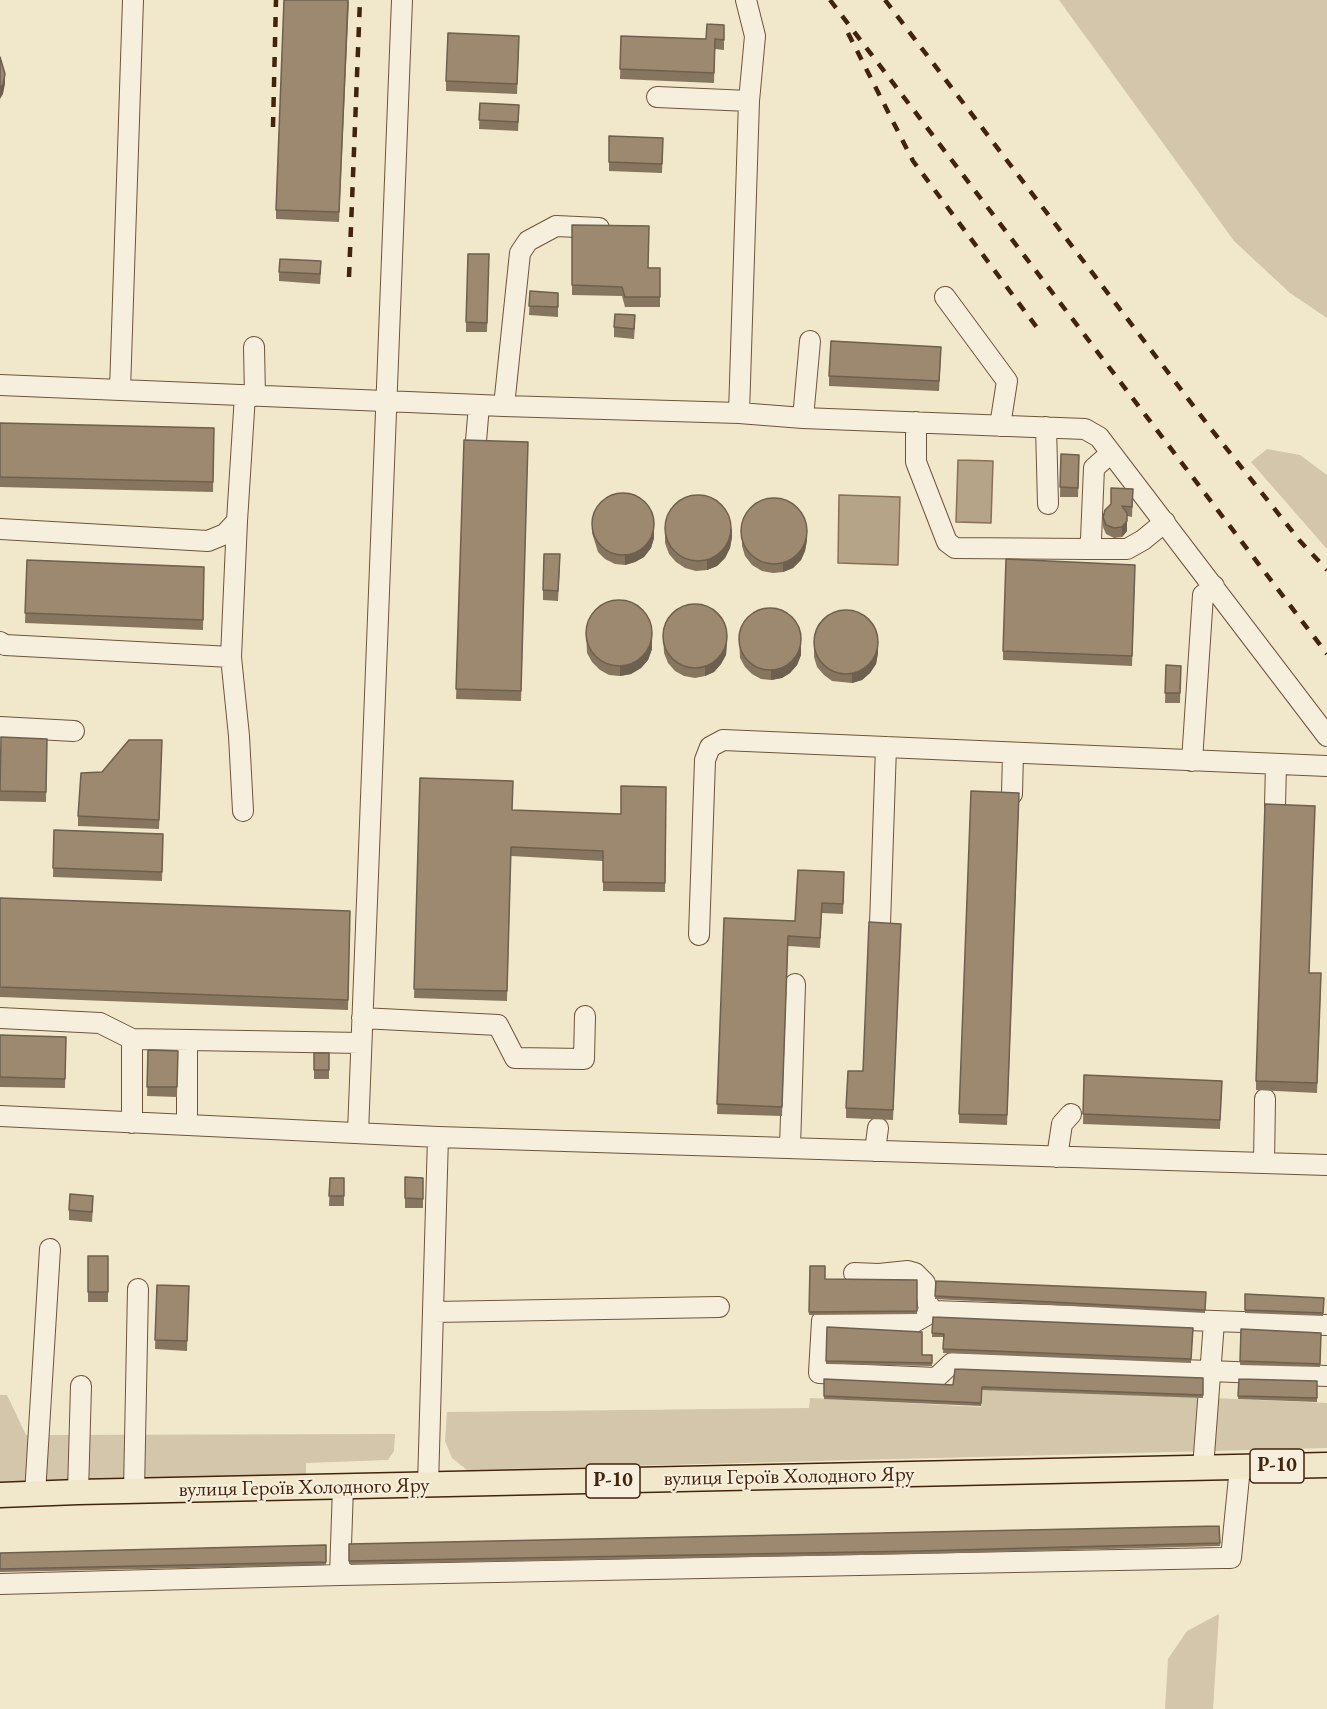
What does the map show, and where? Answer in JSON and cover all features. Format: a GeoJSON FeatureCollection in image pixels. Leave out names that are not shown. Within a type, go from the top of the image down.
{"type":"FeatureCollection","features":[{"type":"Feature","properties":{"kind":"main road","name":"вулиця Героїв Холодного Яру"},"geometry":{"type":"LineString","coordinates":[[0,1495],[78,1491],[1327,1465]]}},
{"type":"Feature","properties":{"kind":"lane"},"geometry":{"type":"LineString","coordinates":[[120,390],[133,0]]}},
{"type":"Feature","properties":{"kind":"lane"},"geometry":{"type":"LineString","coordinates":[[358,1133],[402,0]]}},
{"type":"Feature","properties":{"kind":"lane"},"geometry":{"type":"LineString","coordinates":[[739,413],[749,101],[755,36],[746,0]]}},
{"type":"Feature","properties":{"kind":"lane"},"geometry":{"type":"LineString","coordinates":[[657,97],[749,101]]}},
{"type":"Feature","properties":{"kind":"lane"},"geometry":{"type":"LineString","coordinates":[[504,406],[520,252],[528,241],[556,226],[622,229]]}},
{"type":"Feature","properties":{"kind":"lane"},"geometry":{"type":"LineString","coordinates":[[945,297],[1007,381],[1000,426]]}},
{"type":"Feature","properties":{"kind":"lane"},"geometry":{"type":"LineString","coordinates":[[803,418],[810,341]]}},
{"type":"Feature","properties":{"kind":"lane"},"geometry":{"type":"LineString","coordinates":[[243,811],[240,736],[231,657],[237,521],[254,347]]}},
{"type":"Feature","properties":{"kind":"lane"},"geometry":{"type":"LineString","coordinates":[[0,385],[387,402],[739,413],[803,418],[1085,429],[1099,437],[1327,736]]}},
{"type":"Feature","properties":{"kind":"lane"},"geometry":{"type":"LineString","coordinates":[[476,441],[479,405]]}},
{"type":"Feature","properties":{"kind":"lane"},"geometry":{"type":"LineString","coordinates":[[916,422],[916,462],[947,542],[955,548],[1127,549],[1143,540],[1165,522]]}},
{"type":"Feature","properties":{"kind":"lane"},"geometry":{"type":"LineString","coordinates":[[1046,427],[1048,504]]}},
{"type":"Feature","properties":{"kind":"lane"},"geometry":{"type":"LineString","coordinates":[[1088,549],[1091,539],[1094,468],[1111,453]]}},
{"type":"Feature","properties":{"kind":"lane"},"geometry":{"type":"LineString","coordinates":[[0,529],[208,541],[225,534],[237,521]]}},
{"type":"Feature","properties":{"kind":"lane"},"geometry":{"type":"LineString","coordinates":[[1192,760],[1203,595],[1214,586]]}},
{"type":"Feature","properties":{"kind":"lane"},"geometry":{"type":"LineString","coordinates":[[0,642],[5,645],[231,657]]}},
{"type":"Feature","properties":{"kind":"lane"},"geometry":{"type":"LineString","coordinates":[[0,727],[74,731]]}},
{"type":"Feature","properties":{"kind":"lane"},"geometry":{"type":"LineString","coordinates":[[699,935],[705,760],[710,747],[723,741],[1327,766]]}},
{"type":"Feature","properties":{"kind":"lane"},"geometry":{"type":"LineString","coordinates":[[880,924],[886,747]]}},
{"type":"Feature","properties":{"kind":"lane"},"geometry":{"type":"LineString","coordinates":[[1012,794],[1013,753]]}},
{"type":"Feature","properties":{"kind":"lane"},"geometry":{"type":"LineString","coordinates":[[1275,806],[1276,764]]}},
{"type":"Feature","properties":{"kind":"lane"},"geometry":{"type":"LineString","coordinates":[[790,1148],[795,984]]}},
{"type":"Feature","properties":{"kind":"lane"},"geometry":{"type":"LineString","coordinates":[[362,1018],[498,1025],[515,1058],[584,1059],[585,1016]]}},
{"type":"Feature","properties":{"kind":"lane"},"geometry":{"type":"LineString","coordinates":[[0,1018],[100,1023],[132,1039],[361,1043]]}},
{"type":"Feature","properties":{"kind":"lane"},"geometry":{"type":"LineString","coordinates":[[132,1039],[132,1123]]}},
{"type":"Feature","properties":{"kind":"lane"},"geometry":{"type":"LineString","coordinates":[[187,1040],[187,1125]]}},
{"type":"Feature","properties":{"kind":"lane"},"geometry":{"type":"LineString","coordinates":[[1264,1163],[1265,1099]]}},
{"type":"Feature","properties":{"kind":"lane"},"geometry":{"type":"LineString","coordinates":[[1057,1157],[1062,1124],[1071,1114]]}},
{"type":"Feature","properties":{"kind":"lane"},"geometry":{"type":"LineString","coordinates":[[0,1116],[438,1137],[1327,1165]]}},
{"type":"Feature","properties":{"kind":"lane"},"geometry":{"type":"LineString","coordinates":[[875,1151],[878,1128]]}},
{"type":"Feature","properties":{"kind":"lane"},"geometry":{"type":"LineString","coordinates":[[428,1485],[438,1137]]}},
{"type":"Feature","properties":{"kind":"lane"},"geometry":{"type":"LineString","coordinates":[[35,1494],[50,1249]]}},
{"type":"Feature","properties":{"kind":"lane"},"geometry":{"type":"LineString","coordinates":[[854,1273],[879,1274],[908,1271],[915,1273],[925,1283],[928,1305],[934,1311]]}},
{"type":"Feature","properties":{"kind":"lane"},"geometry":{"type":"LineString","coordinates":[[134,1491],[138,1289]]}},
{"type":"Feature","properties":{"kind":"lane"},"geometry":{"type":"LineString","coordinates":[[434,1312],[719,1308]]}},
{"type":"Feature","properties":{"kind":"lane"},"geometry":{"type":"LineString","coordinates":[[1327,1325],[934,1311],[911,1324],[822,1321],[819,1373],[936,1378],[952,1363],[1327,1377]]}},
{"type":"Feature","properties":{"kind":"lane"},"geometry":{"type":"LineString","coordinates":[[1203,1468],[1214,1322]]}},
{"type":"Feature","properties":{"kind":"lane"},"geometry":{"type":"LineString","coordinates":[[78,1491],[81,1386]]}},
{"type":"Feature","properties":{"kind":"lane"},"geometry":{"type":"LineString","coordinates":[[0,1584],[1231,1557],[1240,1467]]}},
{"type":"Feature","properties":{"kind":"lane"},"geometry":{"type":"LineString","coordinates":[[340,1575],[343,1487]]}},
{"type":"Feature","properties":{"kind":"shaded area"},"geometry":{"type":"Polygon","coordinates":[[[1059,0],[1327,0],[1327,318],[1290,293],[1234,241],[1059,0]]]}},
{"type":"Feature","properties":{"kind":"shaded area"},"geometry":{"type":"Polygon","coordinates":[[[1267,449],[1300,455],[1327,475],[1327,549],[1251,462],[1267,449]]]}},
{"type":"Feature","properties":{"kind":"shaded area"},"geometry":{"type":"Polygon","coordinates":[[[958,460],[993,461],[991,523],[956,522],[958,460]]]}},
{"type":"Feature","properties":{"kind":"shaded area"},"geometry":{"type":"Polygon","coordinates":[[[839,495],[900,497],[898,565],[838,563],[839,495]]]}},
{"type":"Feature","properties":{"kind":"shaded area"},"geometry":{"type":"Polygon","coordinates":[[[983,1388],[1327,1403],[1327,1448],[467,1470],[452,1458],[445,1441],[447,1412],[809,1408],[810,1398],[981,1407],[983,1388]]]}},
{"type":"Feature","properties":{"kind":"shaded area"},"geometry":{"type":"Polygon","coordinates":[[[0,1395],[7,1395],[26,1435],[395,1434],[394,1451],[388,1460],[306,1463],[306,1476],[0,1482],[0,1395]]]}},
{"type":"Feature","properties":{"kind":"shaded area"},"geometry":{"type":"Polygon","coordinates":[[[1219,1614],[1213,1709],[1165,1709],[1168,1659],[1187,1631],[1219,1614]]]}},
{"type":"Feature","properties":{"kind":"building"},"geometry":{"type":"Polygon","coordinates":[[[284,0],[348,0],[339,212],[276,210],[284,0]]]}},
{"type":"Feature","properties":{"kind":"building"},"geometry":{"type":"Polygon","coordinates":[[[707,24],[724,25],[724,40],[715,39],[714,73],[620,69],[621,36],[706,39],[707,24]]]}},
{"type":"Feature","properties":{"kind":"building"},"geometry":{"type":"Polygon","coordinates":[[[448,33],[519,36],[517,84],[446,81],[448,33]]]}},
{"type":"Feature","properties":{"kind":"building"},"geometry":{"type":"Polygon","coordinates":[[[0,57],[5,74],[0,89],[0,57]]]}},
{"type":"Feature","properties":{"kind":"building"},"geometry":{"type":"Polygon","coordinates":[[[480,103],[519,105],[518,122],[479,120],[480,103]]]}},
{"type":"Feature","properties":{"kind":"building"},"geometry":{"type":"Polygon","coordinates":[[[609,136],[663,138],[662,164],[609,162],[609,136]]]}},
{"type":"Feature","properties":{"kind":"building"},"geometry":{"type":"Polygon","coordinates":[[[572,225],[649,226],[648,268],[660,268],[660,297],[625,297],[622,287],[572,285],[572,225]]]}},
{"type":"Feature","properties":{"kind":"building"},"geometry":{"type":"Polygon","coordinates":[[[468,254],[489,254],[487,323],[466,322],[468,254]]]}},
{"type":"Feature","properties":{"kind":"building"},"geometry":{"type":"Polygon","coordinates":[[[280,259],[321,261],[320,274],[279,272],[280,259]]]}},
{"type":"Feature","properties":{"kind":"building"},"geometry":{"type":"Polygon","coordinates":[[[530,291],[558,293],[558,307],[529,306],[530,291]]]}},
{"type":"Feature","properties":{"kind":"building"},"geometry":{"type":"Polygon","coordinates":[[[615,314],[635,315],[634,329],[614,327],[615,314]]]}},
{"type":"Feature","properties":{"kind":"building"},"geometry":{"type":"Polygon","coordinates":[[[831,341],[941,347],[939,381],[829,376],[831,341]]]}},
{"type":"Feature","properties":{"kind":"building"},"geometry":{"type":"Polygon","coordinates":[[[0,423],[214,428],[213,482],[0,477],[0,423]]]}},
{"type":"Feature","properties":{"kind":"building"},"geometry":{"type":"Polygon","coordinates":[[[464,440],[528,442],[521,691],[456,689],[464,440]]]}},
{"type":"Feature","properties":{"kind":"building"},"geometry":{"type":"Polygon","coordinates":[[[1061,454],[1079,455],[1078,488],[1060,487],[1061,454]]]}},
{"type":"Feature","properties":{"kind":"building"},"geometry":{"type":"Polygon","coordinates":[[[1111,488],[1133,489],[1132,507],[1122,506],[1127,513],[1127,521],[1122,527],[1114,528],[1106,525],[1103,517],[1105,510],[1111,504],[1111,488]]]}},
{"type":"Feature","properties":{"kind":"building"},"geometry":{"type":"Polygon","coordinates":[[[623,493],[640,498],[645,502],[649,507],[654,524],[649,541],[645,546],[640,550],[623,555],[606,550],[601,546],[597,541],[592,524],[597,507],[601,502],[606,498],[623,493]]]}},
{"type":"Feature","properties":{"kind":"building"},"geometry":{"type":"Polygon","coordinates":[[[698,495],[711,497],[726,510],[731,528],[729,541],[716,556],[698,561],[685,559],[670,546],[665,528],[667,515],[680,500],[698,495]]]}},
{"type":"Feature","properties":{"kind":"building"},"geometry":{"type":"Polygon","coordinates":[[[774,498],[787,501],[797,508],[804,518],[807,531],[804,544],[797,554],[787,561],[774,564],[761,561],[751,554],[744,544],[741,531],[744,518],[751,508],[761,501],[774,498]]]}},
{"type":"Feature","properties":{"kind":"building"},"geometry":{"type":"Polygon","coordinates":[[[544,554],[560,554],[558,591],[543,590],[544,554]]]}},
{"type":"Feature","properties":{"kind":"building"},"geometry":{"type":"Polygon","coordinates":[[[1006,559],[1135,565],[1132,656],[1003,651],[1006,559]]]}},
{"type":"Feature","properties":{"kind":"building"},"geometry":{"type":"Polygon","coordinates":[[[27,560],[204,567],[203,620],[25,613],[27,560]]]}},
{"type":"Feature","properties":{"kind":"building"},"geometry":{"type":"Polygon","coordinates":[[[619,600],[632,603],[642,610],[649,620],[652,633],[649,646],[642,656],[632,663],[619,666],[606,663],[596,656],[589,646],[586,633],[589,620],[596,610],[606,603],[619,600]]]}},
{"type":"Feature","properties":{"kind":"building"},"geometry":{"type":"Polygon","coordinates":[[[695,604],[713,610],[721,618],[727,636],[721,654],[713,662],[695,668],[677,662],[669,654],[663,636],[669,618],[677,610],[695,604]]]}},
{"type":"Feature","properties":{"kind":"building"},"geometry":{"type":"Polygon","coordinates":[[[770,608],[782,610],[792,617],[799,627],[801,639],[799,651],[792,661],[782,668],[770,670],[758,668],[748,661],[741,651],[739,639],[741,627],[748,617],[758,610],[770,608]]]}},
{"type":"Feature","properties":{"kind":"building"},"geometry":{"type":"Polygon","coordinates":[[[846,610],[864,615],[869,619],[873,624],[878,642],[873,660],[869,665],[864,669],[846,674],[828,669],[823,665],[819,660],[814,642],[819,624],[823,619],[828,615],[846,610]]]}},
{"type":"Feature","properties":{"kind":"building"},"geometry":{"type":"Polygon","coordinates":[[[1166,665],[1181,666],[1180,693],[1165,693],[1166,665]]]}},
{"type":"Feature","properties":{"kind":"building"},"geometry":{"type":"Polygon","coordinates":[[[1,737],[47,739],[46,792],[0,791],[1,737]]]}},
{"type":"Feature","properties":{"kind":"building"},"geometry":{"type":"Polygon","coordinates":[[[129,740],[162,740],[159,820],[78,816],[81,773],[102,772],[129,740]]]}},
{"type":"Feature","properties":{"kind":"building"},"geometry":{"type":"Polygon","coordinates":[[[420,778],[513,781],[512,810],[621,814],[621,786],[666,787],[665,883],[603,882],[603,851],[511,847],[507,991],[414,989],[420,778]]]}},
{"type":"Feature","properties":{"kind":"building"},"geometry":{"type":"Polygon","coordinates":[[[971,791],[1019,793],[1007,1115],[959,1114],[971,791]]]}},
{"type":"Feature","properties":{"kind":"building"},"geometry":{"type":"Polygon","coordinates":[[[1265,804],[1315,806],[1309,973],[1321,973],[1317,1083],[1256,1081],[1265,804]]]}},
{"type":"Feature","properties":{"kind":"building"},"geometry":{"type":"Polygon","coordinates":[[[54,830],[163,834],[162,872],[53,868],[54,830]]]}},
{"type":"Feature","properties":{"kind":"building"},"geometry":{"type":"Polygon","coordinates":[[[798,870],[844,872],[843,904],[822,903],[820,938],[788,936],[782,1107],[717,1104],[724,918],[795,921],[798,870]]]}},
{"type":"Feature","properties":{"kind":"building"},"geometry":{"type":"Polygon","coordinates":[[[0,898],[350,911],[348,1000],[0,987],[0,898]]]}},
{"type":"Feature","properties":{"kind":"building"},"geometry":{"type":"Polygon","coordinates":[[[869,922],[901,924],[893,1110],[846,1108],[848,1071],[863,1071],[869,922]]]}},
{"type":"Feature","properties":{"kind":"building"},"geometry":{"type":"Polygon","coordinates":[[[0,1035],[66,1037],[65,1079],[0,1077],[0,1035]]]}},
{"type":"Feature","properties":{"kind":"building"},"geometry":{"type":"Polygon","coordinates":[[[148,1050],[178,1051],[177,1087],[147,1087],[148,1050]]]}},
{"type":"Feature","properties":{"kind":"building"},"geometry":{"type":"Polygon","coordinates":[[[314,1053],[329,1053],[329,1070],[314,1070],[314,1053]]]}},
{"type":"Feature","properties":{"kind":"building"},"geometry":{"type":"Polygon","coordinates":[[[1084,1075],[1222,1081],[1220,1120],[1083,1114],[1084,1075]]]}},
{"type":"Feature","properties":{"kind":"building"},"geometry":{"type":"Polygon","coordinates":[[[405,1177],[423,1178],[423,1199],[405,1198],[405,1177]]]}},
{"type":"Feature","properties":{"kind":"building"},"geometry":{"type":"Polygon","coordinates":[[[330,1178],[344,1178],[344,1196],[329,1196],[330,1178]]]}},
{"type":"Feature","properties":{"kind":"building"},"geometry":{"type":"Polygon","coordinates":[[[70,1194],[93,1196],[92,1212],[69,1210],[70,1194]]]}},
{"type":"Feature","properties":{"kind":"building"},"geometry":{"type":"Polygon","coordinates":[[[88,1256],[108,1256],[108,1292],[88,1292],[88,1256]]]}},
{"type":"Feature","properties":{"kind":"building"},"geometry":{"type":"Polygon","coordinates":[[[810,1266],[825,1266],[825,1279],[917,1280],[917,1311],[809,1312],[810,1266]]]}},
{"type":"Feature","properties":{"kind":"building"},"geometry":{"type":"Polygon","coordinates":[[[936,1281],[1206,1292],[1205,1310],[935,1296],[936,1281]]]}},
{"type":"Feature","properties":{"kind":"building"},"geometry":{"type":"Polygon","coordinates":[[[157,1285],[189,1286],[187,1341],[155,1340],[157,1285]]]}},
{"type":"Feature","properties":{"kind":"building"},"geometry":{"type":"Polygon","coordinates":[[[1245,1294],[1324,1298],[1323,1313],[1245,1310],[1245,1294]]]}},
{"type":"Feature","properties":{"kind":"building"},"geometry":{"type":"Polygon","coordinates":[[[933,1317],[1193,1328],[1191,1359],[943,1349],[944,1334],[932,1333],[933,1317]]]}},
{"type":"Feature","properties":{"kind":"building"},"geometry":{"type":"Polygon","coordinates":[[[827,1327],[922,1332],[922,1355],[932,1355],[932,1363],[826,1361],[827,1327]]]}},
{"type":"Feature","properties":{"kind":"building"},"geometry":{"type":"Polygon","coordinates":[[[1241,1329],[1321,1333],[1320,1364],[1240,1361],[1241,1329]]]}},
{"type":"Feature","properties":{"kind":"building"},"geometry":{"type":"Polygon","coordinates":[[[955,1369],[1203,1378],[1203,1395],[982,1387],[981,1403],[824,1396],[824,1379],[953,1385],[955,1369]]]}},
{"type":"Feature","properties":{"kind":"building"},"geometry":{"type":"Polygon","coordinates":[[[1239,1379],[1317,1381],[1317,1398],[1238,1396],[1239,1379]]]}},
{"type":"Feature","properties":{"kind":"building"},"geometry":{"type":"Polygon","coordinates":[[[1219,1526],[1220,1543],[349,1561],[349,1544],[1219,1526]]]}},
{"type":"Feature","properties":{"kind":"building"},"geometry":{"type":"Polygon","coordinates":[[[326,1545],[326,1562],[0,1569],[0,1553],[326,1545]]]}},
{"type":"Feature","properties":{"kind":"railway"},"geometry":{"type":"LineString","coordinates":[[273,127],[276,0]]}},
{"type":"Feature","properties":{"kind":"railway"},"geometry":{"type":"LineString","coordinates":[[349,277],[360,0]]}},
{"type":"Feature","properties":{"kind":"railway"},"geometry":{"type":"LineString","coordinates":[[830,0],[1327,654]]}},
{"type":"Feature","properties":{"kind":"railway"},"geometry":{"type":"LineString","coordinates":[[885,0],[1211,429],[1300,541],[1327,570]]}},
{"type":"Feature","properties":{"kind":"railway"},"geometry":{"type":"LineString","coordinates":[[848,33],[913,161],[1041,333]]}}]}
